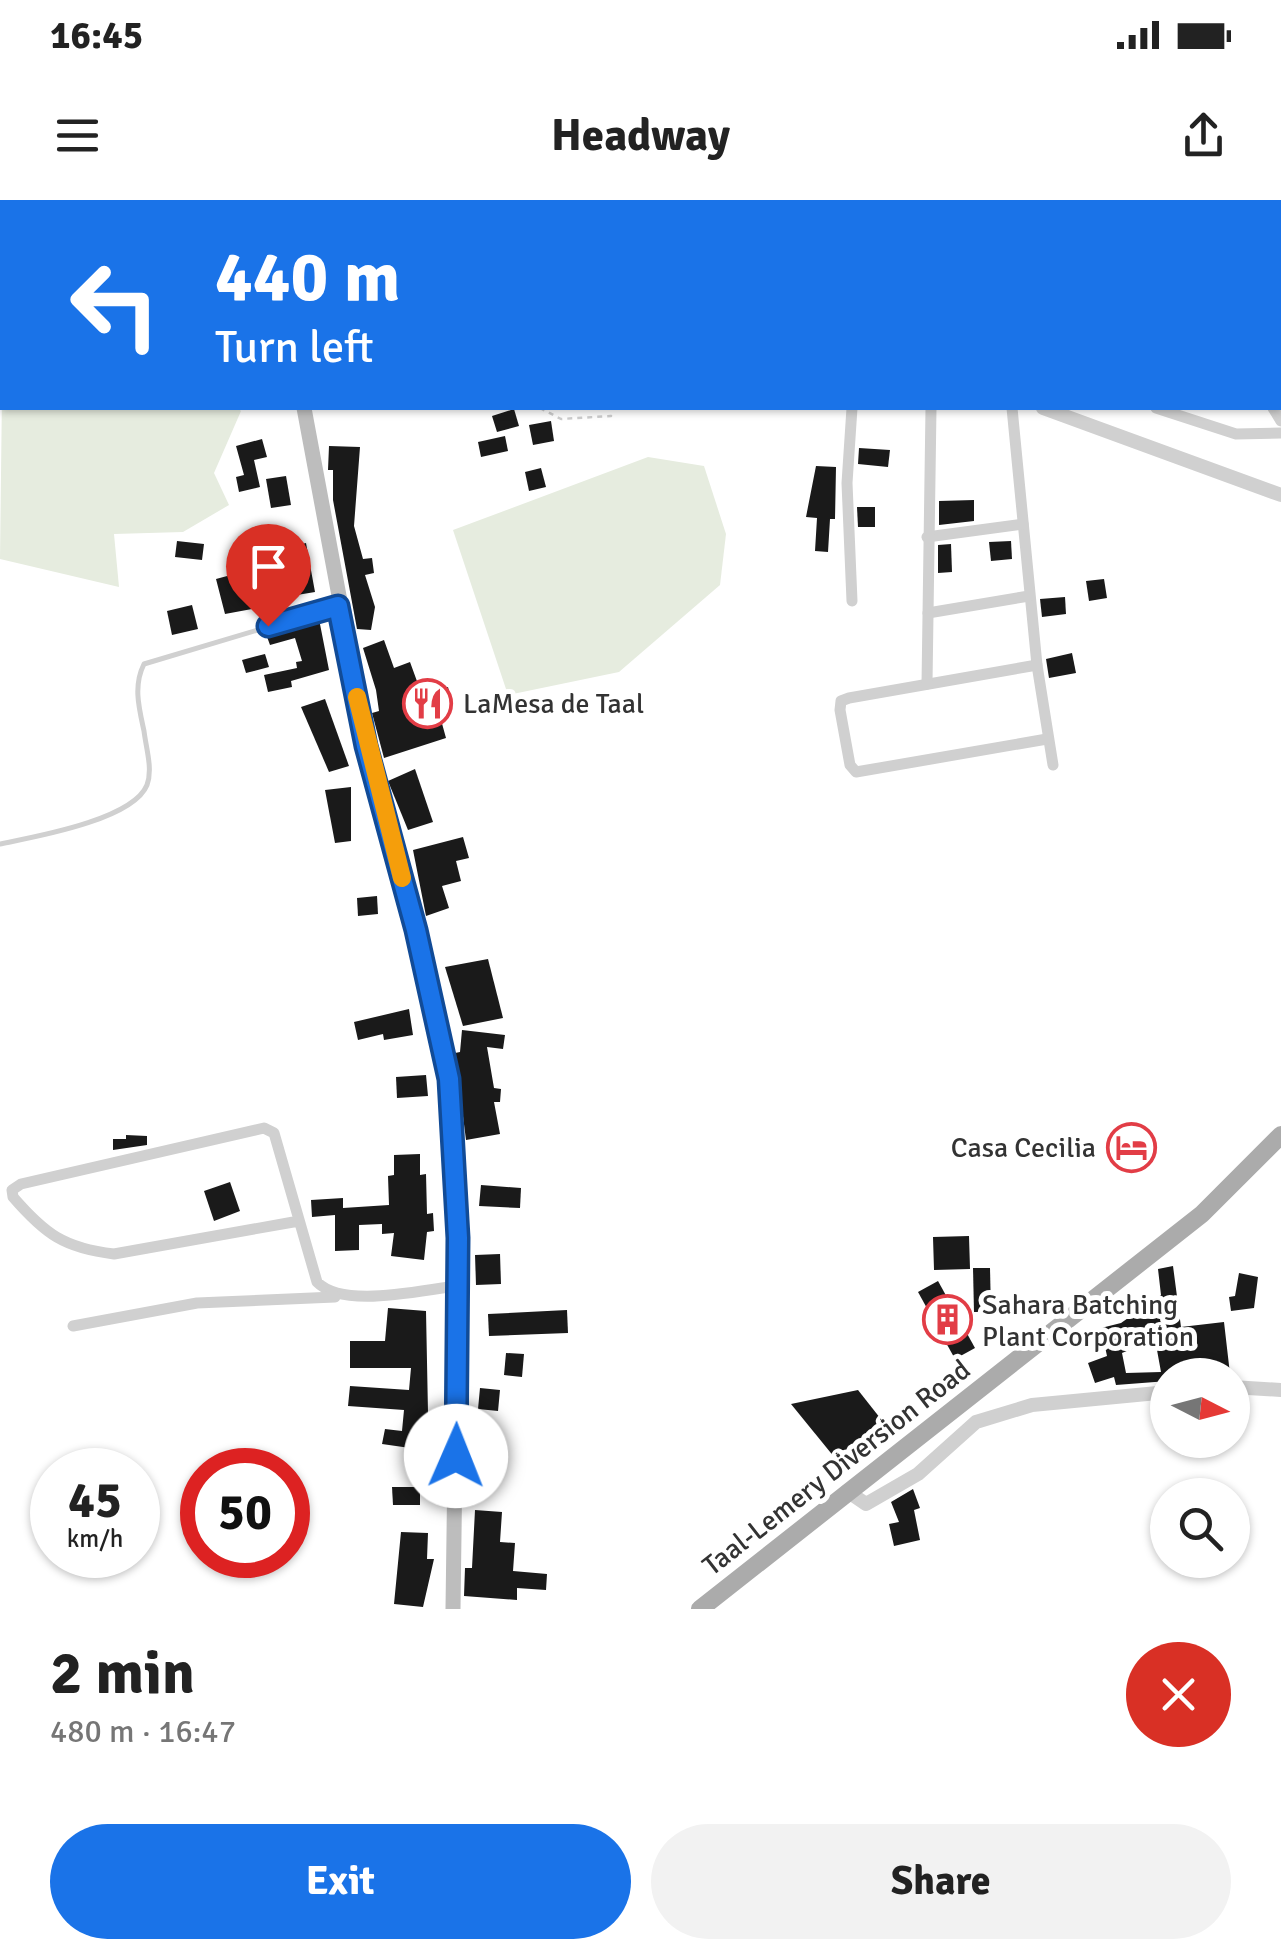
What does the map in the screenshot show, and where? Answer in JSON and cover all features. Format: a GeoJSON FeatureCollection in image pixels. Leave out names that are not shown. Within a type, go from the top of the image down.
{"type":"FeatureCollection","features":[{"type":"Feature","properties":{"kind":"main road"},"geometry":{"type":"LineString","coordinates":[[304,410],[366,746],[416,930],[449,1079],[456,1165],[457,1286],[453,1609]]}},
{"type":"Feature","properties":{"kind":"main road","name":"Taal-Lemery Diversion Road"},"geometry":{"type":"LineString","coordinates":[[700,1609],[1202,1214],[1281,1136]]}},
{"type":"Feature","properties":{"kind":"street"},"geometry":{"type":"LineString","coordinates":[[852,410],[848,483],[852,601]]}},
{"type":"Feature","properties":{"kind":"street"},"geometry":{"type":"LineString","coordinates":[[926,684],[931,410]]}},
{"type":"Feature","properties":{"kind":"street"},"geometry":{"type":"LineString","coordinates":[[1012,410],[1029,596],[1052,764]]}},
{"type":"Feature","properties":{"kind":"street"},"geometry":{"type":"LineString","coordinates":[[1048,410],[1281,494]]}},
{"type":"Feature","properties":{"kind":"street"},"geometry":{"type":"LineString","coordinates":[[1162,410],[1236,434],[1281,433]]}},
{"type":"Feature","properties":{"kind":"street"},"geometry":{"type":"LineString","coordinates":[[927,537],[1023,524]]}},
{"type":"Feature","properties":{"kind":"street"},"geometry":{"type":"LineString","coordinates":[[928,612],[1029,596]]}},
{"type":"Feature","properties":{"kind":"street"},"geometry":{"type":"LineString","coordinates":[[1037,666],[841,701],[850,765],[856,772],[1047,740]]}},
{"type":"Feature","properties":{"kind":"street"},"geometry":{"type":"LineString","coordinates":[[299,1222],[114,1254],[84,1251],[43,1232],[12,1197],[12,1190],[21,1184],[264,1128],[274,1133],[316,1282],[344,1297]]}},
{"type":"Feature","properties":{"kind":"street"},"geometry":{"type":"LineString","coordinates":[[73,1326],[197,1303],[344,1297],[457,1286]]}},
{"type":"Feature","properties":{"kind":"street"},"geometry":{"type":"LineString","coordinates":[[1250,1388],[1281,1390]]}},
{"type":"Feature","properties":{"kind":"street"},"geometry":{"type":"LineString","coordinates":[[847,1491],[866,1504],[884,1496],[918,1474],[976,1422],[1032,1405],[1150,1394]]}},
{"type":"Feature","properties":{"kind":"lane"},"geometry":{"type":"LineString","coordinates":[[0,844],[66,831],[141,795],[148,782],[137,694],[144,664],[338,606]]}},
{"type":"Feature","properties":{"kind":"path"},"geometry":{"type":"LineString","coordinates":[[544,410],[561,418],[611,416],[610,410]]}},
{"type":"Feature","properties":{"kind":"shaded area"},"geometry":{"type":"Polygon","coordinates":[[[2,410],[241,411],[214,473],[229,505],[183,532],[114,534],[119,587],[0,559],[2,410]]]}},
{"type":"Feature","properties":{"kind":"shaded area"},"geometry":{"type":"Polygon","coordinates":[[[648,457],[704,466],[726,534],[720,585],[619,672],[508,695],[453,530],[648,457]]]}},
{"type":"Feature","properties":{"kind":"building"},"geometry":{"type":"Polygon","coordinates":[[[514,410],[519,426],[497,432],[492,416],[514,410]]]}},
{"type":"Feature","properties":{"kind":"building"},"geometry":{"type":"Polygon","coordinates":[[[551,421],[554,441],[533,445],[529,425],[551,421]]]}},
{"type":"Feature","properties":{"kind":"building"},"geometry":{"type":"Polygon","coordinates":[[[505,436],[508,451],[481,457],[478,442],[505,436]]]}},
{"type":"Feature","properties":{"kind":"building"},"geometry":{"type":"Polygon","coordinates":[[[262,439],[267,457],[254,460],[260,487],[239,492],[236,477],[244,475],[236,446],[262,439]]]}},
{"type":"Feature","properties":{"kind":"building"},"geometry":{"type":"Polygon","coordinates":[[[329,446],[360,447],[354,526],[363,559],[372,558],[374,573],[365,575],[375,607],[371,630],[357,629],[333,500],[333,470],[328,470],[329,446]]]}},
{"type":"Feature","properties":{"kind":"building"},"geometry":{"type":"Polygon","coordinates":[[[859,448],[890,450],[888,467],[858,464],[859,448]]]}},
{"type":"Feature","properties":{"kind":"building"},"geometry":{"type":"Polygon","coordinates":[[[816,466],[836,467],[835,519],[830,519],[828,552],[815,551],[817,518],[806,517],[816,466]]]}},
{"type":"Feature","properties":{"kind":"building"},"geometry":{"type":"Polygon","coordinates":[[[541,468],[546,487],[529,491],[525,472],[541,468]]]}},
{"type":"Feature","properties":{"kind":"building"},"geometry":{"type":"Polygon","coordinates":[[[286,476],[291,505],[271,508],[266,479],[286,476]]]}},
{"type":"Feature","properties":{"kind":"building"},"geometry":{"type":"Polygon","coordinates":[[[974,500],[974,521],[939,525],[939,501],[974,500]]]}},
{"type":"Feature","properties":{"kind":"building"},"geometry":{"type":"Polygon","coordinates":[[[857,507],[875,507],[875,527],[858,527],[857,507]]]}},
{"type":"Feature","properties":{"kind":"building"},"geometry":{"type":"Polygon","coordinates":[[[177,541],[204,544],[202,560],[175,557],[177,541]]]}},
{"type":"Feature","properties":{"kind":"building"},"geometry":{"type":"Polygon","coordinates":[[[1011,541],[1012,559],[991,561],[989,542],[1011,541]]]}},
{"type":"Feature","properties":{"kind":"building"},"geometry":{"type":"Polygon","coordinates":[[[306,543],[315,592],[261,601],[263,607],[225,614],[216,579],[261,567],[230,563],[306,543]]]}},
{"type":"Feature","properties":{"kind":"building"},"geometry":{"type":"Polygon","coordinates":[[[951,544],[952,572],[938,573],[938,545],[951,544]]]}},
{"type":"Feature","properties":{"kind":"building"},"geometry":{"type":"Polygon","coordinates":[[[1104,579],[1107,598],[1089,601],[1086,581],[1104,579]]]}},
{"type":"Feature","properties":{"kind":"building"},"geometry":{"type":"Polygon","coordinates":[[[1065,597],[1066,614],[1042,617],[1040,599],[1065,597]]]}},
{"type":"Feature","properties":{"kind":"building"},"geometry":{"type":"Polygon","coordinates":[[[192,605],[198,629],[172,635],[167,611],[192,605]]]}},
{"type":"Feature","properties":{"kind":"building"},"geometry":{"type":"Polygon","coordinates":[[[319,619],[329,670],[291,681],[292,687],[268,692],[264,675],[297,668],[296,662],[302,661],[295,638],[270,645],[266,634],[319,619]]]}},
{"type":"Feature","properties":{"kind":"building"},"geometry":{"type":"Polygon","coordinates":[[[384,640],[394,668],[410,662],[422,695],[448,687],[452,705],[438,709],[446,738],[384,758],[372,713],[379,711],[376,690],[363,648],[384,640]]]}},
{"type":"Feature","properties":{"kind":"building"},"geometry":{"type":"Polygon","coordinates":[[[1072,653],[1076,673],[1049,678],[1046,659],[1072,653]]]}},
{"type":"Feature","properties":{"kind":"building"},"geometry":{"type":"Polygon","coordinates":[[[265,654],[269,667],[246,673],[242,660],[265,654]]]}},
{"type":"Feature","properties":{"kind":"building"},"geometry":{"type":"Polygon","coordinates":[[[325,699],[349,766],[329,772],[301,707],[325,699]]]}},
{"type":"Feature","properties":{"kind":"building"},"geometry":{"type":"Polygon","coordinates":[[[415,769],[433,822],[408,830],[388,781],[415,769]]]}},
{"type":"Feature","properties":{"kind":"building"},"geometry":{"type":"Polygon","coordinates":[[[351,787],[351,841],[335,843],[325,790],[351,787]]]}},
{"type":"Feature","properties":{"kind":"building"},"geometry":{"type":"Polygon","coordinates":[[[463,837],[469,858],[456,861],[461,881],[442,886],[449,908],[426,916],[413,850],[463,837]]]}},
{"type":"Feature","properties":{"kind":"building"},"geometry":{"type":"Polygon","coordinates":[[[377,896],[378,914],[358,916],[357,898],[377,896]]]}},
{"type":"Feature","properties":{"kind":"building"},"geometry":{"type":"Polygon","coordinates":[[[488,959],[503,1018],[463,1026],[445,967],[488,959]]]}},
{"type":"Feature","properties":{"kind":"building"},"geometry":{"type":"Polygon","coordinates":[[[409,1009],[413,1035],[384,1040],[383,1034],[358,1040],[354,1022],[409,1009]]]}},
{"type":"Feature","properties":{"kind":"building"},"geometry":{"type":"Polygon","coordinates":[[[462,1030],[505,1035],[503,1049],[487,1047],[494,1088],[501,1089],[500,1102],[494,1102],[500,1134],[466,1140],[455,1053],[460,1052],[462,1030]]]}},
{"type":"Feature","properties":{"kind":"building"},"geometry":{"type":"Polygon","coordinates":[[[426,1075],[428,1096],[397,1098],[396,1077],[426,1075]]]}},
{"type":"Feature","properties":{"kind":"building"},"geometry":{"type":"Polygon","coordinates":[[[126,1135],[147,1136],[147,1145],[113,1150],[113,1139],[126,1139],[126,1135]]]}},
{"type":"Feature","properties":{"kind":"building"},"geometry":{"type":"Polygon","coordinates":[[[420,1154],[420,1175],[426,1174],[427,1214],[433,1213],[434,1231],[427,1232],[424,1260],[391,1256],[394,1233],[382,1234],[382,1224],[359,1225],[359,1250],[335,1251],[335,1215],[312,1217],[311,1200],[343,1198],[343,1208],[389,1205],[388,1176],[394,1175],[394,1155],[420,1154]]]}},
{"type":"Feature","properties":{"kind":"building"},"geometry":{"type":"Polygon","coordinates":[[[230,1182],[240,1211],[214,1221],[204,1191],[230,1182]]]}},
{"type":"Feature","properties":{"kind":"building"},"geometry":{"type":"Polygon","coordinates":[[[481,1185],[521,1188],[520,1208],[479,1206],[481,1185]]]}},
{"type":"Feature","properties":{"kind":"building"},"geometry":{"type":"Polygon","coordinates":[[[969,1236],[970,1269],[934,1270],[933,1237],[969,1236]]]}},
{"type":"Feature","properties":{"kind":"building"},"geometry":{"type":"Polygon","coordinates":[[[500,1254],[501,1284],[476,1285],[475,1255],[500,1254]]]}},
{"type":"Feature","properties":{"kind":"building"},"geometry":{"type":"Polygon","coordinates":[[[1173,1266],[1181,1327],[1224,1322],[1228,1358],[1158,1358],[1155,1339],[1122,1353],[1126,1373],[1150,1372],[1150,1382],[1116,1385],[1114,1377],[1095,1383],[1088,1363],[1107,1356],[1101,1328],[1121,1323],[1161,1295],[1158,1269],[1173,1266]]]}},
{"type":"Feature","properties":{"kind":"building"},"geometry":{"type":"Polygon","coordinates":[[[973,1268],[990,1268],[991,1312],[974,1312],[973,1268]]]}},
{"type":"Feature","properties":{"kind":"building"},"geometry":{"type":"Polygon","coordinates":[[[1239,1273],[1258,1277],[1254,1308],[1231,1311],[1229,1297],[1235,1296],[1239,1273]]]}},
{"type":"Feature","properties":{"kind":"building","name":"Sahara Batching Plant Corporation"},"geometry":{"type":"Polygon","coordinates":[[[938,1281],[975,1348],[955,1359],[918,1292],[938,1281]]]}},
{"type":"Feature","properties":{"kind":"building"},"geometry":{"type":"Polygon","coordinates":[[[388,1308],[426,1311],[428,1413],[435,1414],[431,1451],[382,1444],[385,1429],[402,1431],[404,1410],[348,1406],[350,1386],[409,1390],[411,1368],[350,1368],[350,1341],[385,1341],[388,1308]]]}},
{"type":"Feature","properties":{"kind":"building"},"geometry":{"type":"Polygon","coordinates":[[[567,1310],[568,1333],[489,1336],[488,1314],[567,1310]]]}},
{"type":"Feature","properties":{"kind":"building"},"geometry":{"type":"Polygon","coordinates":[[[506,1353],[524,1354],[522,1377],[504,1375],[506,1353]]]}},
{"type":"Feature","properties":{"kind":"building"},"geometry":{"type":"Polygon","coordinates":[[[480,1388],[500,1390],[498,1411],[478,1409],[480,1388]]]}},
{"type":"Feature","properties":{"kind":"building"},"geometry":{"type":"Polygon","coordinates":[[[858,1390],[884,1423],[839,1463],[791,1404],[858,1390]]]}},
{"type":"Feature","properties":{"kind":"building"},"geometry":{"type":"Polygon","coordinates":[[[392,1487],[420,1487],[420,1505],[393,1505],[392,1487]]]}},
{"type":"Feature","properties":{"kind":"building"},"geometry":{"type":"Polygon","coordinates":[[[913,1489],[920,1508],[914,1510],[920,1540],[894,1546],[889,1524],[899,1522],[891,1502],[913,1489]]]}},
{"type":"Feature","properties":{"kind":"building"},"geometry":{"type":"Polygon","coordinates":[[[475,1510],[502,1512],[500,1542],[515,1543],[513,1571],[547,1574],[546,1590],[517,1588],[517,1600],[464,1596],[465,1568],[472,1568],[475,1510]]]}},
{"type":"Feature","properties":{"kind":"building"},"geometry":{"type":"Polygon","coordinates":[[[401,1532],[428,1533],[427,1559],[434,1559],[423,1607],[394,1604],[401,1532]]]}},
{"type":"Feature","properties":{"kind":"slow traffic"},"geometry":{"type":"LineString","coordinates":[[357,697],[366,746],[402,878]]}},
{"type":"Feature","properties":{"kind":"place","name":"LaMesa de Taal"},"geometry":{"type":"Point","coordinates":[428,703]}},
{"type":"Feature","properties":{"kind":"place","name":"Casa Cecilia"},"geometry":{"type":"Point","coordinates":[1131,1147]}},
{"type":"Feature","properties":{"kind":"place","name":"Sahara Batching Plant Corporation"},"geometry":{"type":"Point","coordinates":[947,1320]}},
{"type":"Feature","properties":{"kind":"route"},"geometry":{"type":"LineString","coordinates":[[268,626],[338,606],[366,746],[416,930],[449,1079],[456,1165],[456,1456]]}}]}
